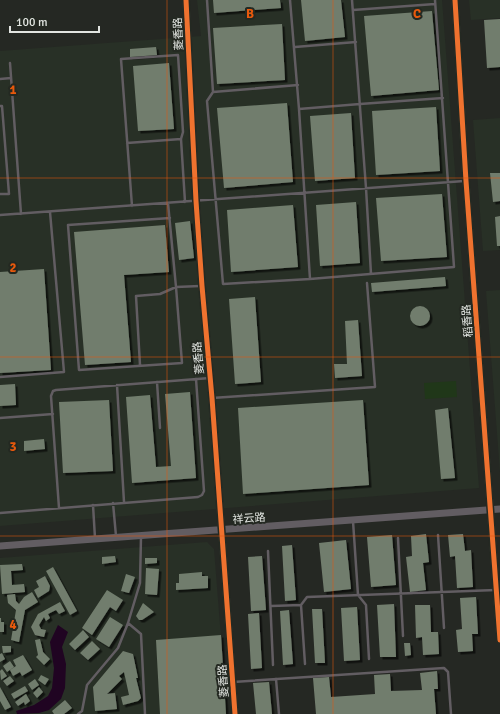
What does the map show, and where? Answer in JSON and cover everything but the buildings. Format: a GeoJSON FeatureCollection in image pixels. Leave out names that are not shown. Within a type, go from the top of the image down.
{"type":"FeatureCollection","features":[{"type":"Feature","properties":{"kind":"street","name":"菱香路"},"geometry":{"type":"LineString","coordinates":[[186,0],[196,201],[235,714]]}},
{"type":"Feature","properties":{"kind":"street","name":"稻香路"},"geometry":{"type":"LineString","coordinates":[[456,0],[466,181],[498,595],[500,640]]}},
{"type":"Feature","properties":{"kind":"street","name":"祥云路"},"geometry":{"type":"LineString","coordinates":[[0,546],[222,531],[500,509]]}},
{"type":"Feature","properties":{"kind":"lane"},"geometry":{"type":"LineString","coordinates":[[207,0],[213,92],[207,101],[223,284],[310,279],[454,267],[435,0]]}},
{"type":"Feature","properties":{"kind":"lane"},"geometry":{"type":"LineString","coordinates":[[290,0],[298,85],[310,279]]}},
{"type":"Feature","properties":{"kind":"lane"},"geometry":{"type":"LineString","coordinates":[[352,0],[371,274]]}},
{"type":"Feature","properties":{"kind":"lane"},"geometry":{"type":"LineString","coordinates":[[353,10],[435,4]]}},
{"type":"Feature","properties":{"kind":"lane"},"geometry":{"type":"LineString","coordinates":[[295,47],[356,42]]}},
{"type":"Feature","properties":{"kind":"lane"},"geometry":{"type":"LineString","coordinates":[[132,206],[121,59],[178,55],[183,132],[181,139],[185,202]]}},
{"type":"Feature","properties":{"kind":"lane"},"geometry":{"type":"LineString","coordinates":[[10,63],[22,214]]}},
{"type":"Feature","properties":{"kind":"lane"},"geometry":{"type":"LineString","coordinates":[[0,80],[11,78]]}},
{"type":"Feature","properties":{"kind":"lane"},"geometry":{"type":"LineString","coordinates":[[213,92],[298,85]]}},
{"type":"Feature","properties":{"kind":"lane"},"geometry":{"type":"LineString","coordinates":[[299,109],[443,98]]}},
{"type":"Feature","properties":{"kind":"lane"},"geometry":{"type":"LineString","coordinates":[[0,106],[2,106],[9,194],[0,194]]}},
{"type":"Feature","properties":{"kind":"lane"},"geometry":{"type":"LineString","coordinates":[[127,143],[181,139]]}},
{"type":"Feature","properties":{"kind":"lane"},"geometry":{"type":"LineString","coordinates":[[0,215],[466,181]]}},
{"type":"Feature","properties":{"kind":"lane"},"geometry":{"type":"LineString","coordinates":[[168,203],[170,218],[182,362],[80,370],[68,225],[170,218]]}},
{"type":"Feature","properties":{"kind":"lane"},"geometry":{"type":"LineString","coordinates":[[0,377],[64,372],[50,212]]}},
{"type":"Feature","properties":{"kind":"lane"},"geometry":{"type":"LineString","coordinates":[[212,398],[375,387],[367,283]]}},
{"type":"Feature","properties":{"kind":"lane"},"geometry":{"type":"LineString","coordinates":[[140,366],[136,296],[160,294],[176,287],[202,286]]}},
{"type":"Feature","properties":{"kind":"lane"},"geometry":{"type":"LineString","coordinates":[[59,508],[52,414],[52,391],[210,378]]}},
{"type":"Feature","properties":{"kind":"lane"},"geometry":{"type":"LineString","coordinates":[[0,513],[198,497],[202,495],[204,491],[196,379]]}},
{"type":"Feature","properties":{"kind":"lane"},"geometry":{"type":"LineString","coordinates":[[157,382],[160,428]]}},
{"type":"Feature","properties":{"kind":"lane"},"geometry":{"type":"LineString","coordinates":[[117,385],[124,503]]}},
{"type":"Feature","properties":{"kind":"lane"},"geometry":{"type":"LineString","coordinates":[[0,418],[52,414]]}},
{"type":"Feature","properties":{"kind":"lane"},"geometry":{"type":"LineString","coordinates":[[113,503],[116,538]]}},
{"type":"Feature","properties":{"kind":"lane"},"geometry":{"type":"LineString","coordinates":[[93,505],[95,540]]}},
{"type":"Feature","properties":{"kind":"lane"},"geometry":{"type":"LineString","coordinates":[[353,521],[358,595],[366,605],[368,659]]}},
{"type":"Feature","properties":{"kind":"lane"},"geometry":{"type":"LineString","coordinates":[[438,535],[444,628]]}},
{"type":"Feature","properties":{"kind":"lane"},"geometry":{"type":"LineString","coordinates":[[78,714],[82,711],[87,685],[118,648],[128,623],[140,583],[141,536]]}},
{"type":"Feature","properties":{"kind":"lane"},"geometry":{"type":"LineString","coordinates":[[398,538],[403,636]]}},
{"type":"Feature","properties":{"kind":"lane"},"geometry":{"type":"LineString","coordinates":[[268,551],[273,665]]}},
{"type":"Feature","properties":{"kind":"lane"},"geometry":{"type":"LineString","coordinates":[[305,664],[301,605],[306,597],[442,592],[498,595]]}},
{"type":"Feature","properties":{"kind":"lane"},"geometry":{"type":"LineString","coordinates":[[271,606],[301,605]]}},
{"type":"Feature","properties":{"kind":"lane"},"geometry":{"type":"LineString","coordinates":[[128,623],[141,634],[146,714]]}},
{"type":"Feature","properties":{"kind":"lane"},"geometry":{"type":"LineString","coordinates":[[233,682],[444,668],[448,672],[451,714]]}},
{"type":"Feature","properties":{"kind":"lane"},"geometry":{"type":"LineString","coordinates":[[276,679],[279,714]]}},
{"type":"Feature","properties":{"kind":"shaded area"},"geometry":{"type":"Polygon","coordinates":[[[197,0],[442,0],[479,488],[0,526],[0,51],[201,36],[197,0]]]}},
{"type":"Feature","properties":{"kind":"shaded area"},"geometry":{"type":"Polygon","coordinates":[[[469,0],[500,0],[500,18],[471,20],[469,0]]]}},
{"type":"Feature","properties":{"kind":"shaded area"},"geometry":{"type":"Polygon","coordinates":[[[500,118],[500,250],[483,251],[473,120],[500,118]]]}},
{"type":"Feature","properties":{"kind":"shaded area"},"geometry":{"type":"Polygon","coordinates":[[[500,290],[500,472],[486,291],[500,290]]]}},
{"type":"Feature","properties":{"kind":"shaded area"},"geometry":{"type":"Polygon","coordinates":[[[207,542],[214,549],[227,714],[0,714],[0,558],[207,542]]]}},
{"type":"Feature","properties":{"kind":"shaded area"},"geometry":{"type":"Polygon","coordinates":[[[58,625],[68,632],[62,647],[66,664],[65,688],[61,699],[49,710],[39,713],[17,714],[16,711],[34,705],[48,696],[52,688],[54,668],[50,642],[58,625]]]}},
{"type":"Feature","properties":{"kind":"green space"},"geometry":{"type":"Polygon","coordinates":[[[456,381],[457,397],[425,399],[424,383],[456,381]]]}},
{"type":"Feature","properties":{"kind":"cycle path"},"geometry":{"type":"LineString","coordinates":[[186,0],[196,201],[235,714]]}},
{"type":"Feature","properties":{"kind":"cycle path"},"geometry":{"type":"LineString","coordinates":[[455,0],[466,181],[500,640]]}}]}
